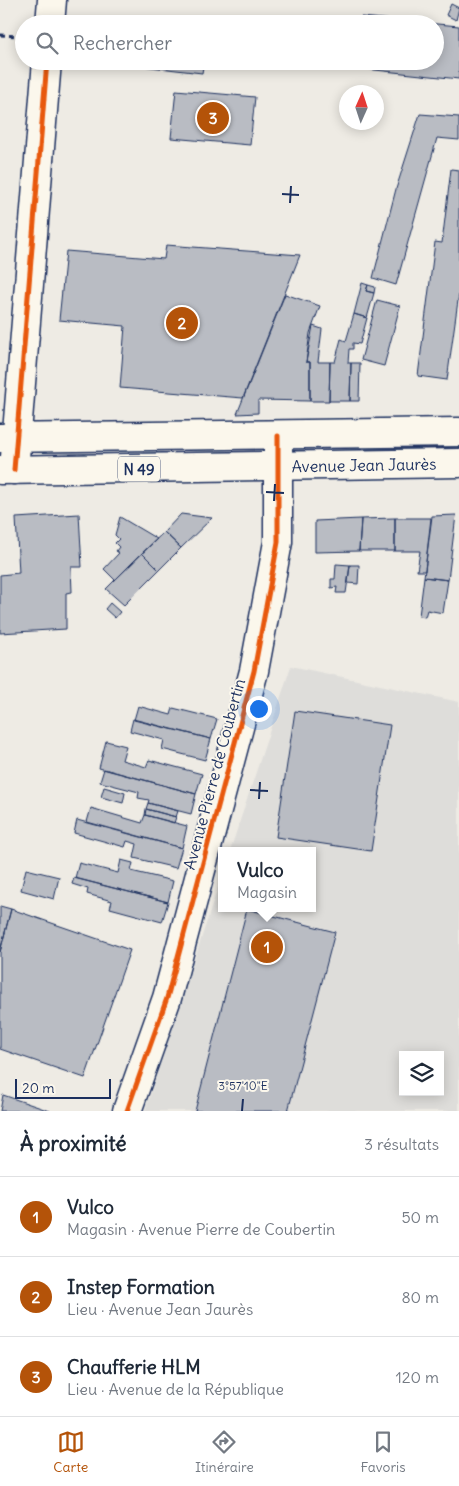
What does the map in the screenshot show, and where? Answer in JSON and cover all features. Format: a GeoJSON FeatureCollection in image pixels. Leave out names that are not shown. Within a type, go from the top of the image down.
{"type":"FeatureCollection","features":[{"type":"Feature","properties":{"kind":"street"},"geometry":{"type":"LineString","coordinates":[[51,15],[52,0]]}},
{"type":"Feature","properties":{"kind":"street"},"geometry":{"type":"LineString","coordinates":[[7,470],[46,70]]}},
{"type":"Feature","properties":{"kind":"street","name":"Avenue Jean Jaurès"},"geometry":{"type":"LineString","coordinates":[[9,438],[278,436],[459,432]]}},
{"type":"Feature","properties":{"kind":"street","name":"Avenue Pierre de Coubertin"},"geometry":{"type":"LineString","coordinates":[[128,1111],[167,998],[254,671],[278,542],[278,436]]}},
{"type":"Feature","properties":{"kind":"street","name":"Avenue Jean Jaurès"},"geometry":{"type":"LineString","coordinates":[[7,470],[459,463]]}},
{"type":"Feature","properties":{"kind":"path"},"geometry":{"type":"LineString","coordinates":[[0,35],[15,36]]}},
{"type":"Feature","properties":{"kind":"shaded area"},"geometry":{"type":"Polygon","coordinates":[[[291,666],[459,702],[459,1111],[145,1111],[218,887],[218,912],[316,912],[316,847],[231,847],[291,666]]]}},
{"type":"Feature","properties":{"kind":"building"},"geometry":{"type":"Polygon","coordinates":[[[451,4],[459,8],[456,20],[446,15],[451,4]]]}},
{"type":"Feature","properties":{"kind":"building"},"geometry":{"type":"Polygon","coordinates":[[[444,25],[459,26],[459,79],[375,70],[444,70],[444,25]]]}},
{"type":"Feature","properties":{"kind":"building"},"geometry":{"type":"Polygon","coordinates":[[[176,70],[202,70],[202,73],[176,70]]]}},
{"type":"Feature","properties":{"kind":"building"},"geometry":{"type":"Polygon","coordinates":[[[176,90],[255,97],[250,145],[171,138],[176,90]]]}},
{"type":"Feature","properties":{"kind":"building"},"geometry":{"type":"Polygon","coordinates":[[[420,114],[459,117],[459,140],[437,138],[396,285],[373,278],[396,189],[420,114]]]}},
{"type":"Feature","properties":{"kind":"building"},"geometry":{"type":"Polygon","coordinates":[[[451,169],[459,170],[459,293],[447,380],[418,376],[435,242],[442,243],[451,169]]]}},
{"type":"Feature","properties":{"kind":"building"},"geometry":{"type":"Polygon","coordinates":[[[166,245],[300,255],[243,398],[120,388],[125,326],[59,320],[66,251],[164,259],[166,245]]]}},
{"type":"Feature","properties":{"kind":"building"},"geometry":{"type":"Polygon","coordinates":[[[362,283],[368,285],[366,291],[374,293],[367,318],[354,314],[362,283]]]}},
{"type":"Feature","properties":{"kind":"building"},"geometry":{"type":"Polygon","coordinates":[[[368,285],[375,287],[374,293],[366,291],[368,285]]]}},
{"type":"Feature","properties":{"kind":"building"},"geometry":{"type":"Polygon","coordinates":[[[285,294],[320,306],[310,333],[306,362],[310,362],[310,401],[258,400],[258,413],[237,414],[285,294]]]}},
{"type":"Feature","properties":{"kind":"building"},"geometry":{"type":"Polygon","coordinates":[[[377,300],[400,306],[384,366],[361,360],[377,300]]]}},
{"type":"Feature","properties":{"kind":"building"},"geometry":{"type":"Polygon","coordinates":[[[354,314],[367,318],[360,344],[353,343],[353,349],[349,349],[348,363],[351,363],[350,401],[329,401],[330,362],[335,362],[341,339],[346,341],[354,314]]]}},
{"type":"Feature","properties":{"kind":"building"},"geometry":{"type":"Polygon","coordinates":[[[313,326],[322,329],[318,362],[330,362],[329,401],[310,401],[310,362],[306,362],[313,326]]]}},
{"type":"Feature","properties":{"kind":"building"},"geometry":{"type":"Polygon","coordinates":[[[351,363],[360,363],[359,401],[350,401],[351,363]]]}},
{"type":"Feature","properties":{"kind":"building"},"geometry":{"type":"Polygon","coordinates":[[[79,514],[82,567],[71,567],[72,592],[66,593],[66,629],[0,633],[0,575],[19,573],[16,518],[79,514]]]}},
{"type":"Feature","properties":{"kind":"building"},"geometry":{"type":"Polygon","coordinates":[[[181,514],[212,518],[181,548],[164,532],[181,514]]]}},
{"type":"Feature","properties":{"kind":"building"},"geometry":{"type":"Polygon","coordinates":[[[456,515],[448,580],[424,577],[432,516],[456,515]]]}},
{"type":"Feature","properties":{"kind":"building"},"geometry":{"type":"Polygon","coordinates":[[[120,517],[157,539],[115,580],[104,569],[119,553],[116,551],[119,547],[115,543],[119,539],[115,535],[120,517]]]}},
{"type":"Feature","properties":{"kind":"building"},"geometry":{"type":"Polygon","coordinates":[[[395,518],[431,518],[425,571],[417,571],[420,551],[395,551],[395,518]]]}},
{"type":"Feature","properties":{"kind":"building"},"geometry":{"type":"Polygon","coordinates":[[[395,518],[395,551],[359,551],[361,519],[395,518]]]}},
{"type":"Feature","properties":{"kind":"building"},"geometry":{"type":"Polygon","coordinates":[[[361,519],[359,551],[315,552],[315,521],[361,519]]]}},
{"type":"Feature","properties":{"kind":"building"},"geometry":{"type":"Polygon","coordinates":[[[164,532],[181,548],[159,570],[142,553],[164,532]]]}},
{"type":"Feature","properties":{"kind":"building"},"geometry":{"type":"Polygon","coordinates":[[[142,553],[159,570],[124,605],[106,589],[142,553]]]}},
{"type":"Feature","properties":{"kind":"building"},"geometry":{"type":"Polygon","coordinates":[[[336,564],[350,565],[346,593],[336,593],[337,587],[331,588],[331,579],[335,579],[336,564]]]}},
{"type":"Feature","properties":{"kind":"building"},"geometry":{"type":"Polygon","coordinates":[[[350,565],[359,565],[358,584],[348,583],[350,565]]]}},
{"type":"Feature","properties":{"kind":"building"},"geometry":{"type":"Polygon","coordinates":[[[424,577],[448,580],[443,613],[427,610],[425,617],[419,616],[424,577]]]}},
{"type":"Feature","properties":{"kind":"building"},"geometry":{"type":"Polygon","coordinates":[[[110,603],[120,612],[115,618],[105,609],[110,603]]]}},
{"type":"Feature","properties":{"kind":"building"},"geometry":{"type":"Polygon","coordinates":[[[138,706],[171,715],[173,708],[217,719],[211,739],[134,720],[138,706]]]}},
{"type":"Feature","properties":{"kind":"building"},"geometry":{"type":"Polygon","coordinates":[[[295,711],[390,725],[371,851],[276,837],[295,711]]]}},
{"type":"Feature","properties":{"kind":"building"},"geometry":{"type":"Polygon","coordinates":[[[133,719],[211,739],[205,760],[162,749],[164,740],[130,731],[133,719]]]}},
{"type":"Feature","properties":{"kind":"building"},"geometry":{"type":"Polygon","coordinates":[[[106,741],[126,746],[122,760],[146,767],[149,760],[202,774],[196,794],[99,768],[106,741]]]}},
{"type":"Feature","properties":{"kind":"building"},"geometry":{"type":"Polygon","coordinates":[[[104,769],[196,794],[191,814],[148,803],[149,800],[138,798],[139,792],[100,782],[104,769]]]}},
{"type":"Feature","properties":{"kind":"building"},"geometry":{"type":"Polygon","coordinates":[[[104,787],[125,793],[123,803],[101,797],[104,787]]]}},
{"type":"Feature","properties":{"kind":"building"},"geometry":{"type":"Polygon","coordinates":[[[148,803],[178,811],[176,817],[146,809],[148,803]]]}},
{"type":"Feature","properties":{"kind":"building"},"geometry":{"type":"Polygon","coordinates":[[[91,808],[142,823],[145,815],[187,826],[182,848],[87,822],[91,808]]]}},
{"type":"Feature","properties":{"kind":"building"},"geometry":{"type":"Polygon","coordinates":[[[146,809],[176,817],[174,823],[145,815],[146,809]]]}},
{"type":"Feature","properties":{"kind":"building"},"geometry":{"type":"Polygon","coordinates":[[[77,820],[182,848],[176,868],[134,858],[137,844],[127,841],[125,847],[74,833],[77,820]]]}},
{"type":"Feature","properties":{"kind":"building"},"geometry":{"type":"Polygon","coordinates":[[[121,860],[133,863],[131,871],[173,881],[168,902],[75,878],[79,863],[118,873],[121,860]]]}},
{"type":"Feature","properties":{"kind":"building"},"geometry":{"type":"Polygon","coordinates":[[[26,869],[59,877],[54,899],[21,890],[26,869]]]}},
{"type":"Feature","properties":{"kind":"building"},"geometry":{"type":"Polygon","coordinates":[[[74,878],[168,902],[162,922],[110,908],[112,901],[87,894],[88,889],[72,884],[74,878]]]}},
{"type":"Feature","properties":{"kind":"building"},"geometry":{"type":"Polygon","coordinates":[[[0,906],[11,909],[0,952],[0,906]]]}},
{"type":"Feature","properties":{"kind":"building"},"geometry":{"type":"Polygon","coordinates":[[[11,909],[130,950],[85,1078],[0,1049],[0,952],[11,909]]]}},
{"type":"Feature","properties":{"kind":"building"},"geometry":{"type":"Polygon","coordinates":[[[246,912],[258,912],[335,932],[288,1111],[195,1111],[246,912]]]}},
{"type":"Feature","properties":{"kind":"building"},"geometry":{"type":"Polygon","coordinates":[[[3,1095],[50,1111],[0,1111],[3,1095]]]}},
{"type":"Feature","properties":{"kind":"cycle path"},"geometry":{"type":"LineString","coordinates":[[14,470],[46,70]]}},
{"type":"Feature","properties":{"kind":"cycle path"},"geometry":{"type":"LineString","coordinates":[[127,1111],[167,998],[254,671],[278,542],[278,436]]}},
{"type":"Feature","properties":{"kind":"place","name":"Chaufferie HLM"},"geometry":{"type":"Point","coordinates":[213,118]}},
{"type":"Feature","properties":{"kind":"place","name":"Instep Formation"},"geometry":{"type":"Point","coordinates":[182,323]}},
{"type":"Feature","properties":{"kind":"place","name":"Vulco"},"geometry":{"type":"Point","coordinates":[267,947]}}]}
